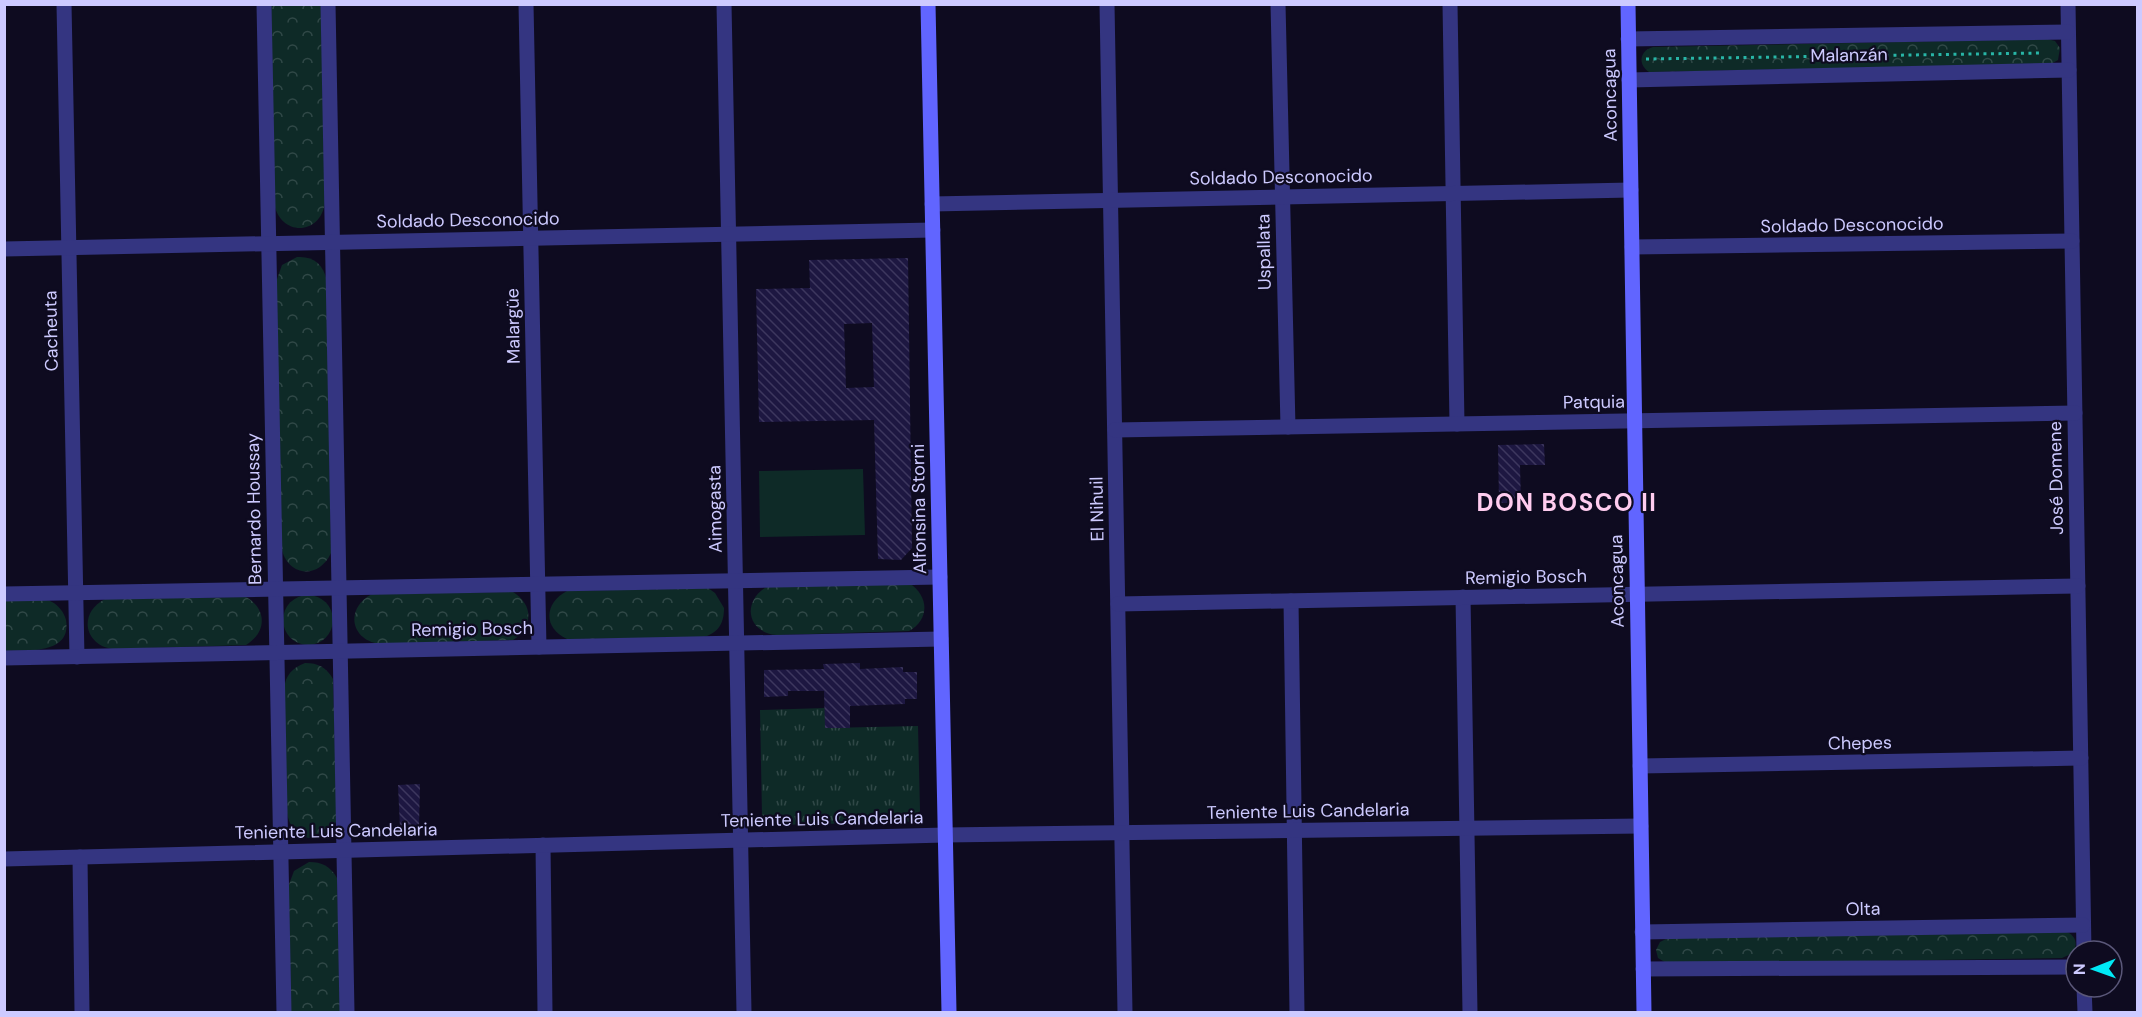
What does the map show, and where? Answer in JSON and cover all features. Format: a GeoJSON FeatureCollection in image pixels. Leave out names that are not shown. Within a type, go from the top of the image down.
{"type":"FeatureCollection","features":[{"type":"Feature","properties":{"kind":"street","name":"Cacheuta"},"geometry":{"type":"LineString","coordinates":[[64,4],[77,657]]}},
{"type":"Feature","properties":{"kind":"street","name":"Bernardo Houssay"},"geometry":{"type":"LineString","coordinates":[[264,4],[284,1012]]}},
{"type":"Feature","properties":{"kind":"street"},"geometry":{"type":"LineString","coordinates":[[328,4],[347,1012]]}},
{"type":"Feature","properties":{"kind":"street","name":"Malargüe"},"geometry":{"type":"LineString","coordinates":[[526,4],[539,647]]}},
{"type":"Feature","properties":{"kind":"street","name":"Aimogasta"},"geometry":{"type":"LineString","coordinates":[[724,4],[744,1012]]}},
{"type":"Feature","properties":{"kind":"street","name":"Alfonsina Storni"},"geometry":{"type":"LineString","coordinates":[[928,4],[949,1012]]}},
{"type":"Feature","properties":{"kind":"street","name":"El Nihuil"},"geometry":{"type":"LineString","coordinates":[[1107,4],[1125,1012]]}},
{"type":"Feature","properties":{"kind":"street","name":"Uspallata"},"geometry":{"type":"LineString","coordinates":[[1278,4],[1288,427]]}},
{"type":"Feature","properties":{"kind":"street"},"geometry":{"type":"LineString","coordinates":[[1449,4],[1457,424]]}},
{"type":"Feature","properties":{"kind":"street","name":"Aconcagua"},"geometry":{"type":"LineString","coordinates":[[1628,4],[1644,1012]]}},
{"type":"Feature","properties":{"kind":"street","name":"José Domene"},"geometry":{"type":"LineString","coordinates":[[2068,4],[2084,939]]}},
{"type":"Feature","properties":{"kind":"street","name":"Malanzán"},"geometry":{"type":"LineString","coordinates":[[1628,39],[2068,32]]}},
{"type":"Feature","properties":{"kind":"street","name":"Malanzán"},"geometry":{"type":"LineString","coordinates":[[1629,80],[2069,70]]}},
{"type":"Feature","properties":{"kind":"street","name":"Soldado Desconocido"},"geometry":{"type":"LineString","coordinates":[[932,204],[1631,190]]}},
{"type":"Feature","properties":{"kind":"street","name":"Soldado Desconocido"},"geometry":{"type":"LineString","coordinates":[[4,249],[933,230]]}},
{"type":"Feature","properties":{"kind":"street","name":"Soldado Desconocido"},"geometry":{"type":"LineString","coordinates":[[1632,247],[2072,241]]}},
{"type":"Feature","properties":{"kind":"street","name":"Patquia"},"geometry":{"type":"LineString","coordinates":[[1115,430],[2075,413]]}},
{"type":"Feature","properties":{"kind":"street"},"geometry":{"type":"LineString","coordinates":[[4,594],[940,577]]}},
{"type":"Feature","properties":{"kind":"street","name":"Remigio Bosch"},"geometry":{"type":"LineString","coordinates":[[1118,604],[2078,586]]}},
{"type":"Feature","properties":{"kind":"street"},"geometry":{"type":"LineString","coordinates":[[1463,597],[1470,1012]]}},
{"type":"Feature","properties":{"kind":"street"},"geometry":{"type":"LineString","coordinates":[[1291,601],[1297,1012]]}},
{"type":"Feature","properties":{"kind":"street","name":"Remigio Bosch"},"geometry":{"type":"LineString","coordinates":[[4,658],[941,639]]}},
{"type":"Feature","properties":{"kind":"street","name":"Chepes"},"geometry":{"type":"LineString","coordinates":[[1640,766],[2081,758]]}},
{"type":"Feature","properties":{"kind":"street","name":"Teniente Luis Candelaria"},"geometry":{"type":"LineString","coordinates":[[4,859],[945,836],[1641,826]]}},
{"type":"Feature","properties":{"kind":"street"},"geometry":{"type":"LineString","coordinates":[[543,845],[545,1012]]}},
{"type":"Feature","properties":{"kind":"street"},"geometry":{"type":"LineString","coordinates":[[80,857],[82,1012]]}},
{"type":"Feature","properties":{"kind":"street","name":"Olta"},"geometry":{"type":"LineString","coordinates":[[1642,932],[2083,925]]}},
{"type":"Feature","properties":{"kind":"street"},"geometry":{"type":"LineString","coordinates":[[1643,969],[2064,967]]}},
{"type":"Feature","properties":{"kind":"path"},"geometry":{"type":"LineString","coordinates":[[1641,59],[2049,52]]}},
{"type":"Feature","properties":{"kind":"green space"},"geometry":{"type":"Polygon","coordinates":[[[271,5],[321,5],[325,202],[322,213],[316,221],[300,228],[292,227],[284,222],[274,203],[271,5]]]}},
{"type":"Feature","properties":{"kind":"green space"},"geometry":{"type":"Polygon","coordinates":[[[2047,39],[2055,41],[2060,48],[2058,60],[2051,64],[1649,72],[1642,62],[1645,52],[1653,47],[2047,39]]]}},
{"type":"Feature","properties":{"kind":"green space"},"geometry":{"type":"Polygon","coordinates":[[[297,257],[317,262],[327,281],[331,553],[325,562],[311,571],[296,569],[289,564],[281,546],[276,282],[282,265],[297,257]]]}},
{"type":"Feature","properties":{"kind":"green space"},"geometry":{"type":"Polygon","coordinates":[[[863,469],[865,535],[760,537],[759,471],[863,469]]]}},
{"type":"Feature","properties":{"kind":"green space"},"geometry":{"type":"Polygon","coordinates":[[[909,583],[920,594],[924,614],[916,626],[909,631],[776,635],[758,628],[751,615],[754,599],[768,586],[909,583]]]}},
{"type":"Feature","properties":{"kind":"green space"},"geometry":{"type":"Polygon","coordinates":[[[708,588],[715,593],[724,608],[724,614],[721,624],[715,631],[700,638],[567,639],[554,629],[550,622],[549,615],[554,602],[567,591],[708,588]]]}},
{"type":"Feature","properties":{"kind":"green space"},"geometry":{"type":"Polygon","coordinates":[[[513,592],[520,597],[527,609],[528,622],[520,635],[513,640],[380,644],[362,636],[355,623],[358,607],[372,594],[513,592]]]}},
{"type":"Feature","properties":{"kind":"green space"},"geometry":{"type":"Polygon","coordinates":[[[303,595],[313,595],[326,602],[333,615],[333,625],[326,638],[313,645],[303,645],[294,641],[287,634],[283,625],[283,615],[287,606],[294,599],[303,595]]]}},
{"type":"Feature","properties":{"kind":"green space"},"geometry":{"type":"Polygon","coordinates":[[[246,597],[258,608],[262,621],[258,634],[246,645],[113,649],[96,641],[88,628],[91,612],[105,599],[246,597]]]}},
{"type":"Feature","properties":{"kind":"green space"},"geometry":{"type":"Polygon","coordinates":[[[4,600],[47,600],[54,603],[66,620],[66,631],[62,639],[46,648],[5,651],[4,600]]]}},
{"type":"Feature","properties":{"kind":"green space"},"geometry":{"type":"Polygon","coordinates":[[[305,663],[321,666],[333,679],[337,820],[331,829],[317,838],[302,836],[295,831],[287,813],[284,688],[290,672],[305,663]]]}},
{"type":"Feature","properties":{"kind":"green space"},"geometry":{"type":"Polygon","coordinates":[[[825,708],[826,728],[918,726],[920,811],[910,822],[773,825],[762,815],[760,710],[825,708]]]}},
{"type":"Feature","properties":{"kind":"green space"},"geometry":{"type":"Polygon","coordinates":[[[309,862],[318,863],[332,870],[337,878],[341,1012],[291,1012],[288,887],[294,871],[309,862]]]}},
{"type":"Feature","properties":{"kind":"green space"},"geometry":{"type":"Polygon","coordinates":[[[2067,932],[2074,939],[2064,939],[2064,957],[2062,958],[1668,964],[1658,958],[1656,950],[1660,942],[1668,938],[2067,932]]]}},
{"type":"Feature","properties":{"kind":"building"},"geometry":{"type":"Polygon","coordinates":[[[908,258],[912,548],[901,560],[878,559],[874,420],[759,422],[756,289],[810,288],[809,260],[908,258]],[[872,323],[844,324],[846,388],[874,387],[872,323]]]}},
{"type":"Feature","properties":{"kind":"building"},"geometry":{"type":"Polygon","coordinates":[[[1544,444],[1545,465],[1520,465],[1521,503],[1499,503],[1498,445],[1544,444]]]}},
{"type":"Feature","properties":{"kind":"building"},"geometry":{"type":"Polygon","coordinates":[[[860,663],[860,669],[903,667],[903,672],[917,672],[917,699],[905,699],[905,704],[850,706],[850,728],[825,728],[824,691],[788,691],[788,696],[764,697],[764,670],[824,669],[823,664],[860,663]]]}},
{"type":"Feature","properties":{"kind":"building"},"geometry":{"type":"Polygon","coordinates":[[[420,784],[419,828],[400,828],[398,785],[420,784]]]}},
{"type":"Feature","properties":{"kind":"district","name":"DON BOSCO II"},"geometry":{"type":"Point","coordinates":[1567,503]}}]}
